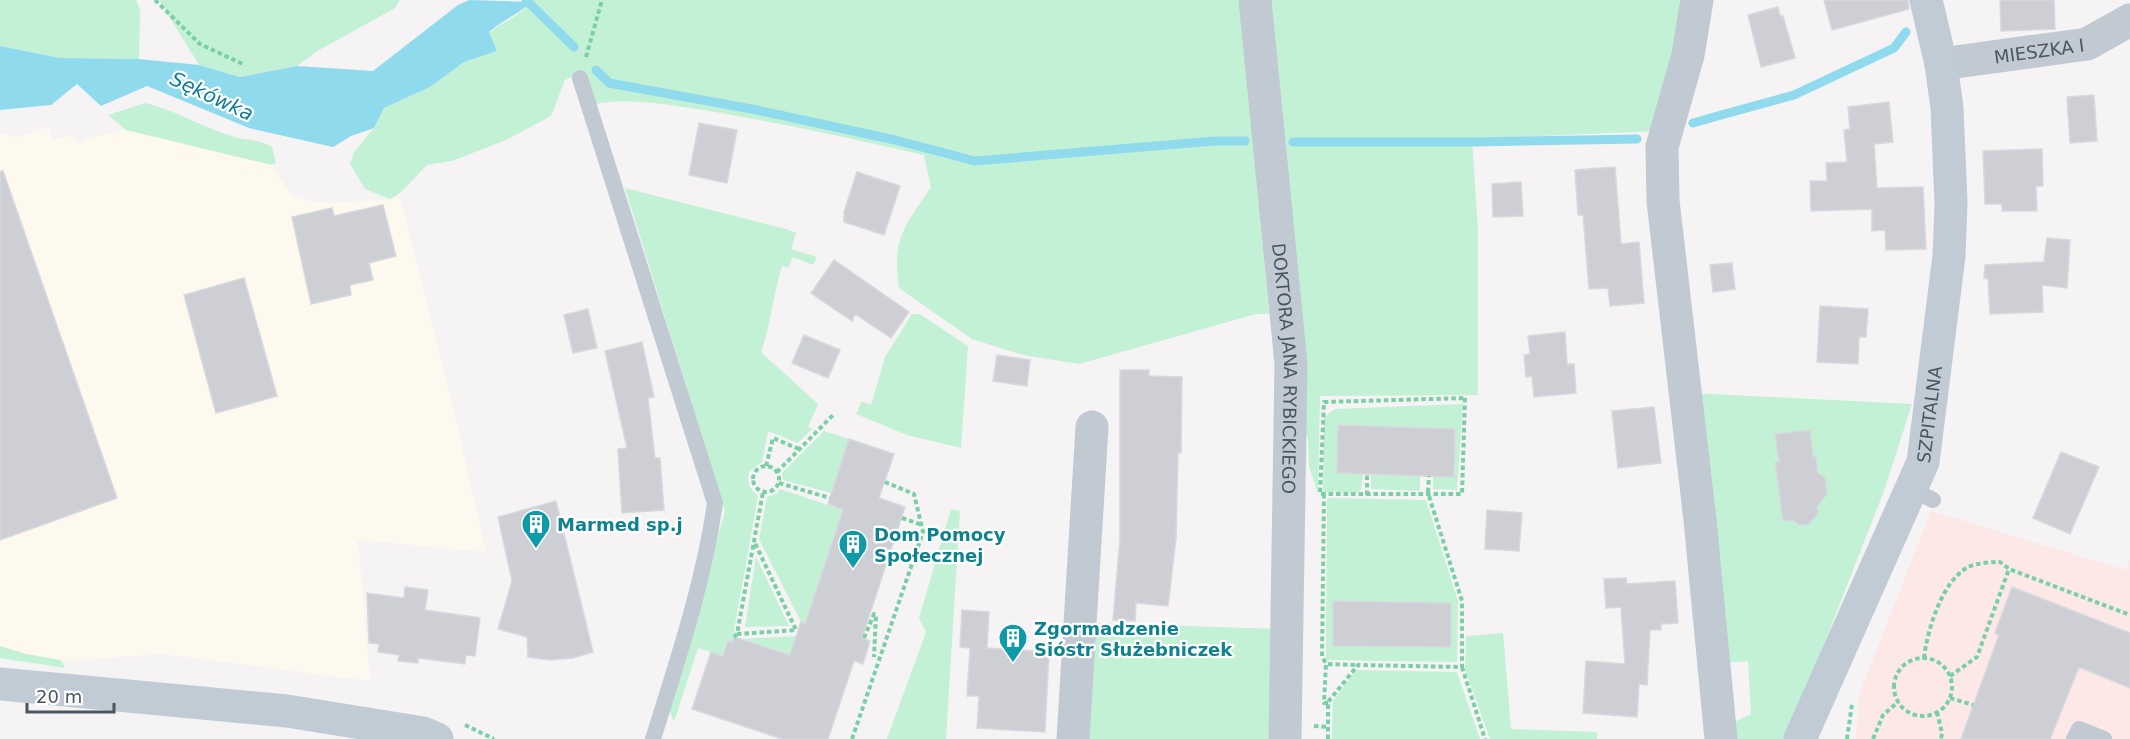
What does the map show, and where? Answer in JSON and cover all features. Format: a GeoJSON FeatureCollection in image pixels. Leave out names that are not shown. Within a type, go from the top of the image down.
{"type":"FeatureCollection","features":[{"type":"Feature","properties":{"kind":"street","name":"DOKTORA JANA RYBICKIEGO"},"geometry":{"type":"LineString","coordinates":[[1255,0],[1291,364],[1286,739]]}},
{"type":"Feature","properties":{"kind":"street"},"geometry":{"type":"LineString","coordinates":[[1696,0],[1688,55],[1662,147],[1663,201],[1700,520],[1721,739]]}},
{"type":"Feature","properties":{"kind":"street","name":"SZPITALNA"},"geometry":{"type":"LineString","coordinates":[[1800,739],[1922,494],[1923,462],[1949,256],[1951,203],[1947,108],[1941,64],[1926,0]]}},
{"type":"Feature","properties":{"kind":"street","name":"MIESZKA I"},"geometry":{"type":"LineString","coordinates":[[1941,64],[2087,44],[2130,20]]}},
{"type":"Feature","properties":{"kind":"street"},"geometry":{"type":"LineString","coordinates":[[1073,739],[1092,427]]}},
{"type":"Feature","properties":{"kind":"street"},"geometry":{"type":"LineString","coordinates":[[0,684],[287,711],[423,733],[438,739]]}},
{"type":"Feature","properties":{"kind":"lane"},"geometry":{"type":"LineString","coordinates":[[580,78],[715,503],[712,527],[680,651],[653,739]]}},
{"type":"Feature","properties":{"kind":"lane"},"geometry":{"type":"LineString","coordinates":[[2074,739],[2079,729],[2104,739]]}},
{"type":"Feature","properties":{"kind":"path"},"geometry":{"type":"LineString","coordinates":[[155,0],[200,44],[245,65]]}},
{"type":"Feature","properties":{"kind":"path"},"geometry":{"type":"LineString","coordinates":[[580,78],[602,0]]}},
{"type":"Feature","properties":{"kind":"path"},"geometry":{"type":"LineString","coordinates":[[1466,398],[1462,494],[1428,494],[1320,494],[1324,402],[1466,398]]}},
{"type":"Feature","properties":{"kind":"path"},"geometry":{"type":"LineString","coordinates":[[777,471],[766,466],[758,468],[752,480],[754,487],[763,492],[774,490],[778,483],[777,471],[834,414]]}},
{"type":"Feature","properties":{"kind":"path"},"geometry":{"type":"LineString","coordinates":[[766,466],[773,438],[799,449]]}},
{"type":"Feature","properties":{"kind":"path"},"geometry":{"type":"LineString","coordinates":[[1367,474],[1367,495]]}},
{"type":"Feature","properties":{"kind":"path"},"geometry":{"type":"LineString","coordinates":[[1429,476],[1428,494],[1462,601],[1462,667],[1485,739]]}},
{"type":"Feature","properties":{"kind":"path"},"geometry":{"type":"LineString","coordinates":[[852,739],[923,532],[914,494],[885,482]]}},
{"type":"Feature","properties":{"kind":"path"},"geometry":{"type":"LineString","coordinates":[[778,483],[830,498]]}},
{"type":"Feature","properties":{"kind":"path"},"geometry":{"type":"LineString","coordinates":[[754,541],[796,630],[736,635],[763,492]]}},
{"type":"Feature","properties":{"kind":"path"},"geometry":{"type":"LineString","coordinates":[[1324,494],[1322,656],[1326,664],[1324,703],[1328,703]]}},
{"type":"Feature","properties":{"kind":"path"},"geometry":{"type":"LineString","coordinates":[[902,518],[922,525]]}},
{"type":"Feature","properties":{"kind":"path"},"geometry":{"type":"LineString","coordinates":[[1924,658],[1933,621],[1953,581],[1967,567],[1988,562],[2000,562],[2009,569],[2130,615]]}},
{"type":"Feature","properties":{"kind":"path"},"geometry":{"type":"LineString","coordinates":[[1950,676],[1977,657],[2009,569]]}},
{"type":"Feature","properties":{"kind":"path"},"geometry":{"type":"LineString","coordinates":[[864,638],[874,614],[876,615],[874,657]]}},
{"type":"Feature","properties":{"kind":"path"},"geometry":{"type":"LineString","coordinates":[[866,654],[880,659]]}},
{"type":"Feature","properties":{"kind":"path"},"geometry":{"type":"LineString","coordinates":[[1924,658],[1938,661],[1950,676],[1953,685],[1950,698],[1937,712],[1922,716],[1912,714],[1898,702],[1894,683],[1897,674],[1910,660],[1924,658]]}},
{"type":"Feature","properties":{"kind":"path"},"geometry":{"type":"LineString","coordinates":[[1326,664],[1462,667]]}},
{"type":"Feature","properties":{"kind":"path"},"geometry":{"type":"LineString","coordinates":[[1328,739],[1328,703],[1358,664]]}},
{"type":"Feature","properties":{"kind":"path"},"geometry":{"type":"LineString","coordinates":[[1950,698],[1973,705]]}},
{"type":"Feature","properties":{"kind":"path"},"geometry":{"type":"LineString","coordinates":[[1873,739],[1883,715],[1898,702]]}},
{"type":"Feature","properties":{"kind":"path"},"geometry":{"type":"LineString","coordinates":[[1937,712],[1942,733],[1941,739]]}},
{"type":"Feature","properties":{"kind":"shaded area"},"geometry":{"type":"Polygon","coordinates":[[[48,126],[54,140],[73,134],[77,144],[92,137],[126,130],[272,165],[290,194],[317,203],[400,199],[453,407],[486,552],[358,540],[370,681],[162,654],[64,661],[26,654],[0,646],[0,132],[16,138],[48,126]]]}},
{"type":"Feature","properties":{"kind":"shaded area"},"geometry":{"type":"Polygon","coordinates":[[[1931,511],[2125,570],[2130,559],[2130,739],[1856,739],[1859,695],[1931,511]]]}},
{"type":"Feature","properties":{"kind":"green space"},"geometry":{"type":"Polygon","coordinates":[[[0,0],[136,0],[140,10],[139,59],[60,58],[0,46],[0,0]]]}},
{"type":"Feature","properties":{"kind":"green space"},"geometry":{"type":"Polygon","coordinates":[[[159,0],[400,0],[395,8],[319,50],[297,66],[240,77],[199,65],[159,0]]]}},
{"type":"Feature","properties":{"kind":"green space"},"geometry":{"type":"Polygon","coordinates":[[[530,0],[1240,0],[1269,314],[1256,314],[1079,364],[1023,355],[972,339],[899,288],[897,256],[902,234],[931,187],[924,155],[790,126],[677,106],[629,101],[598,103],[582,107],[571,77],[565,80],[551,116],[506,140],[452,161],[427,165],[400,193],[390,199],[365,189],[350,164],[354,152],[374,128],[384,108],[430,87],[464,62],[497,51],[489,33],[523,10],[530,0]]]}},
{"type":"Feature","properties":{"kind":"green space"},"geometry":{"type":"Polygon","coordinates":[[[1268,0],[1690,0],[1659,131],[1472,139],[1478,231],[1478,395],[1320,396],[1318,494],[1309,466],[1308,438],[1298,423],[1268,0]]]}},
{"type":"Feature","properties":{"kind":"green space"},"geometry":{"type":"Polygon","coordinates":[[[145,103],[168,110],[224,134],[267,144],[272,147],[276,163],[272,165],[126,130],[108,115],[145,103]]]}},
{"type":"Feature","properties":{"kind":"green space"},"geometry":{"type":"Polygon","coordinates":[[[625,188],[786,229],[796,233],[791,249],[817,257],[813,265],[793,257],[788,268],[782,266],[761,352],[818,404],[808,427],[812,429],[798,443],[768,431],[762,462],[749,472],[749,485],[758,496],[732,642],[728,641],[723,656],[698,648],[674,722],[669,710],[725,511],[625,188]]]}},
{"type":"Feature","properties":{"kind":"green space"},"geometry":{"type":"Polygon","coordinates":[[[912,314],[920,314],[968,346],[961,448],[907,435],[856,414],[862,401],[871,405],[885,357],[912,314]]]}},
{"type":"Feature","properties":{"kind":"green space"},"geometry":{"type":"Polygon","coordinates":[[[1690,393],[1912,404],[1884,491],[1787,739],[1728,739],[1729,725],[1751,714],[1748,661],[1725,663],[1690,393]]]}},
{"type":"Feature","properties":{"kind":"green space"},"geometry":{"type":"Polygon","coordinates":[[[1463,404],[1457,490],[1433,489],[1433,477],[1454,477],[1455,429],[1339,425],[1337,473],[1363,474],[1361,490],[1356,493],[1323,492],[1324,417],[1335,409],[1463,404]]]}},
{"type":"Feature","properties":{"kind":"green space"},"geometry":{"type":"Polygon","coordinates":[[[824,431],[849,439],[831,493],[783,480],[782,473],[824,431]]]}},
{"type":"Feature","properties":{"kind":"green space"},"geometry":{"type":"Polygon","coordinates":[[[1371,474],[1420,476],[1420,491],[1371,489],[1371,474]]]}},
{"type":"Feature","properties":{"kind":"green space"},"geometry":{"type":"Polygon","coordinates":[[[780,489],[843,510],[805,624],[801,622],[759,539],[767,497],[776,494],[780,489]]]}},
{"type":"Feature","properties":{"kind":"green space"},"geometry":{"type":"Polygon","coordinates":[[[1327,498],[1426,500],[1458,601],[1457,662],[1326,660],[1327,498]]]}},
{"type":"Feature","properties":{"kind":"green space"},"geometry":{"type":"Polygon","coordinates":[[[951,509],[960,511],[946,739],[887,739],[926,632],[919,618],[951,509]]]}},
{"type":"Feature","properties":{"kind":"green space"},"geometry":{"type":"Polygon","coordinates":[[[756,557],[789,626],[745,627],[756,557]]]}},
{"type":"Feature","properties":{"kind":"green space"},"geometry":{"type":"Polygon","coordinates":[[[1092,623],[1276,629],[1273,739],[1083,739],[1092,623]]]}},
{"type":"Feature","properties":{"kind":"green space"},"geometry":{"type":"Polygon","coordinates":[[[1503,633],[1511,729],[1597,732],[1597,739],[1490,739],[1465,669],[1466,636],[1503,633]]]}},
{"type":"Feature","properties":{"kind":"green space"},"geometry":{"type":"Polygon","coordinates":[[[796,636],[794,656],[743,639],[796,636]]]}},
{"type":"Feature","properties":{"kind":"green space"},"geometry":{"type":"Polygon","coordinates":[[[0,646],[26,654],[61,660],[65,668],[0,658],[0,646]]]}},
{"type":"Feature","properties":{"kind":"green space"},"geometry":{"type":"Polygon","coordinates":[[[1356,670],[1457,672],[1480,739],[1332,739],[1333,701],[1356,670]]]}},
{"type":"Feature","properties":{"kind":"water","name":"Sękówka"},"geometry":{"type":"Polygon","coordinates":[[[469,0],[531,2],[489,32],[497,51],[464,62],[430,87],[384,108],[374,128],[351,136],[333,147],[249,128],[147,86],[101,106],[77,84],[51,105],[0,110],[0,46],[60,58],[139,59],[199,65],[240,77],[297,66],[373,71],[458,5],[469,0]]]}},
{"type":"Feature","properties":{"kind":"building"},"geometry":{"type":"Polygon","coordinates":[[[1824,0],[1908,0],[1909,9],[1832,30],[1824,0]]]}},
{"type":"Feature","properties":{"kind":"building"},"geometry":{"type":"Polygon","coordinates":[[[2000,0],[2054,0],[2055,29],[2001,31],[2000,0]]]}},
{"type":"Feature","properties":{"kind":"building"},"geometry":{"type":"Polygon","coordinates":[[[1778,7],[1780,16],[1783,16],[1795,58],[1761,67],[1748,15],[1778,7]]]}},
{"type":"Feature","properties":{"kind":"building"},"geometry":{"type":"Polygon","coordinates":[[[2094,95],[2097,141],[2070,143],[2067,97],[2094,95]]]}},
{"type":"Feature","properties":{"kind":"building"},"geometry":{"type":"Polygon","coordinates":[[[1889,102],[1893,142],[1874,144],[1877,188],[1923,187],[1926,249],[1886,250],[1885,230],[1872,231],[1872,209],[1811,211],[1810,181],[1827,181],[1826,163],[1847,162],[1844,130],[1850,129],[1848,107],[1889,102]]]}},
{"type":"Feature","properties":{"kind":"building"},"geometry":{"type":"Polygon","coordinates":[[[699,123],[737,130],[727,183],[689,175],[699,123]]]}},
{"type":"Feature","properties":{"kind":"building"},"geometry":{"type":"Polygon","coordinates":[[[2042,149],[2043,186],[2036,186],[2037,211],[2002,211],[2002,204],[1985,204],[1983,151],[2042,149]]]}},
{"type":"Feature","properties":{"kind":"building"},"geometry":{"type":"Polygon","coordinates":[[[1615,167],[1621,244],[1639,242],[1644,303],[1610,306],[1608,288],[1589,289],[1583,215],[1578,215],[1575,170],[1615,167]]]}},
{"type":"Feature","properties":{"kind":"building"},"geometry":{"type":"Polygon","coordinates":[[[0,171],[3,171],[117,498],[0,540],[0,171]]]}},
{"type":"Feature","properties":{"kind":"building"},"geometry":{"type":"Polygon","coordinates":[[[857,172],[900,186],[884,235],[844,222],[844,212],[857,172]]]}},
{"type":"Feature","properties":{"kind":"building"},"geometry":{"type":"Polygon","coordinates":[[[1521,182],[1523,216],[1493,217],[1492,184],[1521,182]]]}},
{"type":"Feature","properties":{"kind":"building"},"geometry":{"type":"Polygon","coordinates":[[[383,205],[396,256],[369,263],[373,280],[350,285],[351,295],[311,304],[292,217],[332,208],[334,216],[383,205]]]}},
{"type":"Feature","properties":{"kind":"building"},"geometry":{"type":"Polygon","coordinates":[[[2047,238],[2070,240],[2067,288],[2042,285],[2043,312],[1990,314],[1988,279],[1984,278],[1985,265],[2044,262],[2047,238]]]}},
{"type":"Feature","properties":{"kind":"building"},"geometry":{"type":"Polygon","coordinates":[[[834,260],[909,312],[891,338],[855,314],[852,321],[811,293],[834,260]]]}},
{"type":"Feature","properties":{"kind":"building"},"geometry":{"type":"Polygon","coordinates":[[[1732,263],[1735,289],[1713,292],[1710,265],[1732,263]]]}},
{"type":"Feature","properties":{"kind":"building"},"geometry":{"type":"Polygon","coordinates":[[[244,278],[277,396],[216,413],[184,295],[244,278]]]}},
{"type":"Feature","properties":{"kind":"building"},"geometry":{"type":"Polygon","coordinates":[[[1820,306],[1868,309],[1866,337],[1859,337],[1858,364],[1817,362],[1820,306]]]}},
{"type":"Feature","properties":{"kind":"building"},"geometry":{"type":"Polygon","coordinates":[[[588,309],[597,348],[573,353],[564,315],[588,309]]]}},
{"type":"Feature","properties":{"kind":"building"},"geometry":{"type":"Polygon","coordinates":[[[1565,332],[1567,364],[1574,364],[1576,393],[1534,397],[1532,376],[1526,377],[1524,355],[1530,354],[1528,336],[1565,332]]]}},
{"type":"Feature","properties":{"kind":"building"},"geometry":{"type":"Polygon","coordinates":[[[804,335],[840,350],[828,378],[792,363],[804,335]]]}},
{"type":"Feature","properties":{"kind":"building"},"geometry":{"type":"Polygon","coordinates":[[[642,342],[654,397],[648,398],[655,458],[660,458],[664,510],[622,513],[618,449],[627,448],[605,351],[642,342]]]}},
{"type":"Feature","properties":{"kind":"building"},"geometry":{"type":"Polygon","coordinates":[[[997,355],[1030,360],[1027,386],[993,381],[997,355]]]}},
{"type":"Feature","properties":{"kind":"building"},"geometry":{"type":"Polygon","coordinates":[[[1120,370],[1149,370],[1149,376],[1182,377],[1181,453],[1178,453],[1176,538],[1168,606],[1136,603],[1135,621],[1113,620],[1120,539],[1120,370]]]}},
{"type":"Feature","properties":{"kind":"building"},"geometry":{"type":"Polygon","coordinates":[[[1654,407],[1661,463],[1618,468],[1612,411],[1654,407]]]}},
{"type":"Feature","properties":{"kind":"building"},"geometry":{"type":"Polygon","coordinates":[[[1338,425],[1455,429],[1454,477],[1337,473],[1338,425]]]}},
{"type":"Feature","properties":{"kind":"building"},"geometry":{"type":"Polygon","coordinates":[[[1810,430],[1813,457],[1816,457],[1818,473],[1825,478],[1827,494],[1817,507],[1818,514],[1809,524],[1799,525],[1793,520],[1783,521],[1775,462],[1779,462],[1775,434],[1810,430]]]}},
{"type":"Feature","properties":{"kind":"building","name":"Dom Pomocy Społecznej"},"geometry":{"type":"Polygon","coordinates":[[[849,439],[894,454],[879,498],[905,507],[862,638],[870,641],[863,664],[854,661],[828,739],[782,739],[692,709],[711,652],[723,656],[728,641],[732,642],[734,637],[790,655],[801,622],[805,624],[843,510],[828,504],[849,439]]]}},
{"type":"Feature","properties":{"kind":"building"},"geometry":{"type":"Polygon","coordinates":[[[2061,452],[2099,467],[2070,534],[2033,518],[2061,452]]]}},
{"type":"Feature","properties":{"kind":"building","name":"Marmed sp.j"},"geometry":{"type":"Polygon","coordinates":[[[556,501],[593,652],[573,658],[549,660],[528,657],[527,637],[498,629],[512,581],[498,517],[556,501]]]}},
{"type":"Feature","properties":{"kind":"building"},"geometry":{"type":"Polygon","coordinates":[[[1487,510],[1522,513],[1519,551],[1485,549],[1487,510]]]}},
{"type":"Feature","properties":{"kind":"building"},"geometry":{"type":"Polygon","coordinates":[[[1626,578],[1627,584],[1675,581],[1678,623],[1661,624],[1661,630],[1650,630],[1647,685],[1639,684],[1637,717],[1583,713],[1586,661],[1625,664],[1621,607],[1606,608],[1604,579],[1626,578]]]}},
{"type":"Feature","properties":{"kind":"building"},"geometry":{"type":"Polygon","coordinates":[[[405,587],[428,590],[425,610],[480,618],[475,656],[466,655],[465,664],[418,658],[418,663],[398,661],[399,655],[378,652],[379,644],[369,643],[367,593],[404,598],[405,587]]]}},
{"type":"Feature","properties":{"kind":"building"},"geometry":{"type":"Polygon","coordinates":[[[2012,587],[2130,633],[2130,688],[2079,667],[2050,739],[1961,739],[1999,635],[1995,633],[2012,587]]]}},
{"type":"Feature","properties":{"kind":"building"},"geometry":{"type":"Polygon","coordinates":[[[1333,601],[1451,603],[1451,647],[1333,646],[1333,601]]]}},
{"type":"Feature","properties":{"kind":"building","name":"Zgormadzenie Sióstr Służebniczek"},"geometry":{"type":"Polygon","coordinates":[[[962,610],[989,612],[987,648],[1049,652],[1045,732],[977,728],[979,696],[967,696],[970,648],[960,647],[962,610]]]}},
{"type":"Feature","properties":{"kind":"waterway"},"geometry":{"type":"LineString","coordinates":[[526,0],[574,47]]}},
{"type":"Feature","properties":{"kind":"waterway"},"geometry":{"type":"LineString","coordinates":[[1714,117],[1794,95],[1894,48],[1906,32]]}},
{"type":"Feature","properties":{"kind":"waterway"},"geometry":{"type":"LineString","coordinates":[[596,70],[609,83],[757,110],[895,140],[975,161],[1215,141],[1245,141]]}},
{"type":"Feature","properties":{"kind":"waterway"},"geometry":{"type":"LineString","coordinates":[[1693,123],[1714,117]]}},
{"type":"Feature","properties":{"kind":"waterway"},"geometry":{"type":"LineString","coordinates":[[1474,142],[1637,139]]}},
{"type":"Feature","properties":{"kind":"waterway"},"geometry":{"type":"LineString","coordinates":[[1293,142],[1473,142]]}},
{"type":"Feature","properties":{"kind":"place","name":"Marmed sp.j"},"geometry":{"type":"Point","coordinates":[536,550]}},
{"type":"Feature","properties":{"kind":"place","name":"Dom Pomocy Społecznej"},"geometry":{"type":"Point","coordinates":[853,570]}},
{"type":"Feature","properties":{"kind":"place","name":"Zgormadzenie Sióstr Służebniczek"},"geometry":{"type":"Point","coordinates":[1013,664]}}]}
